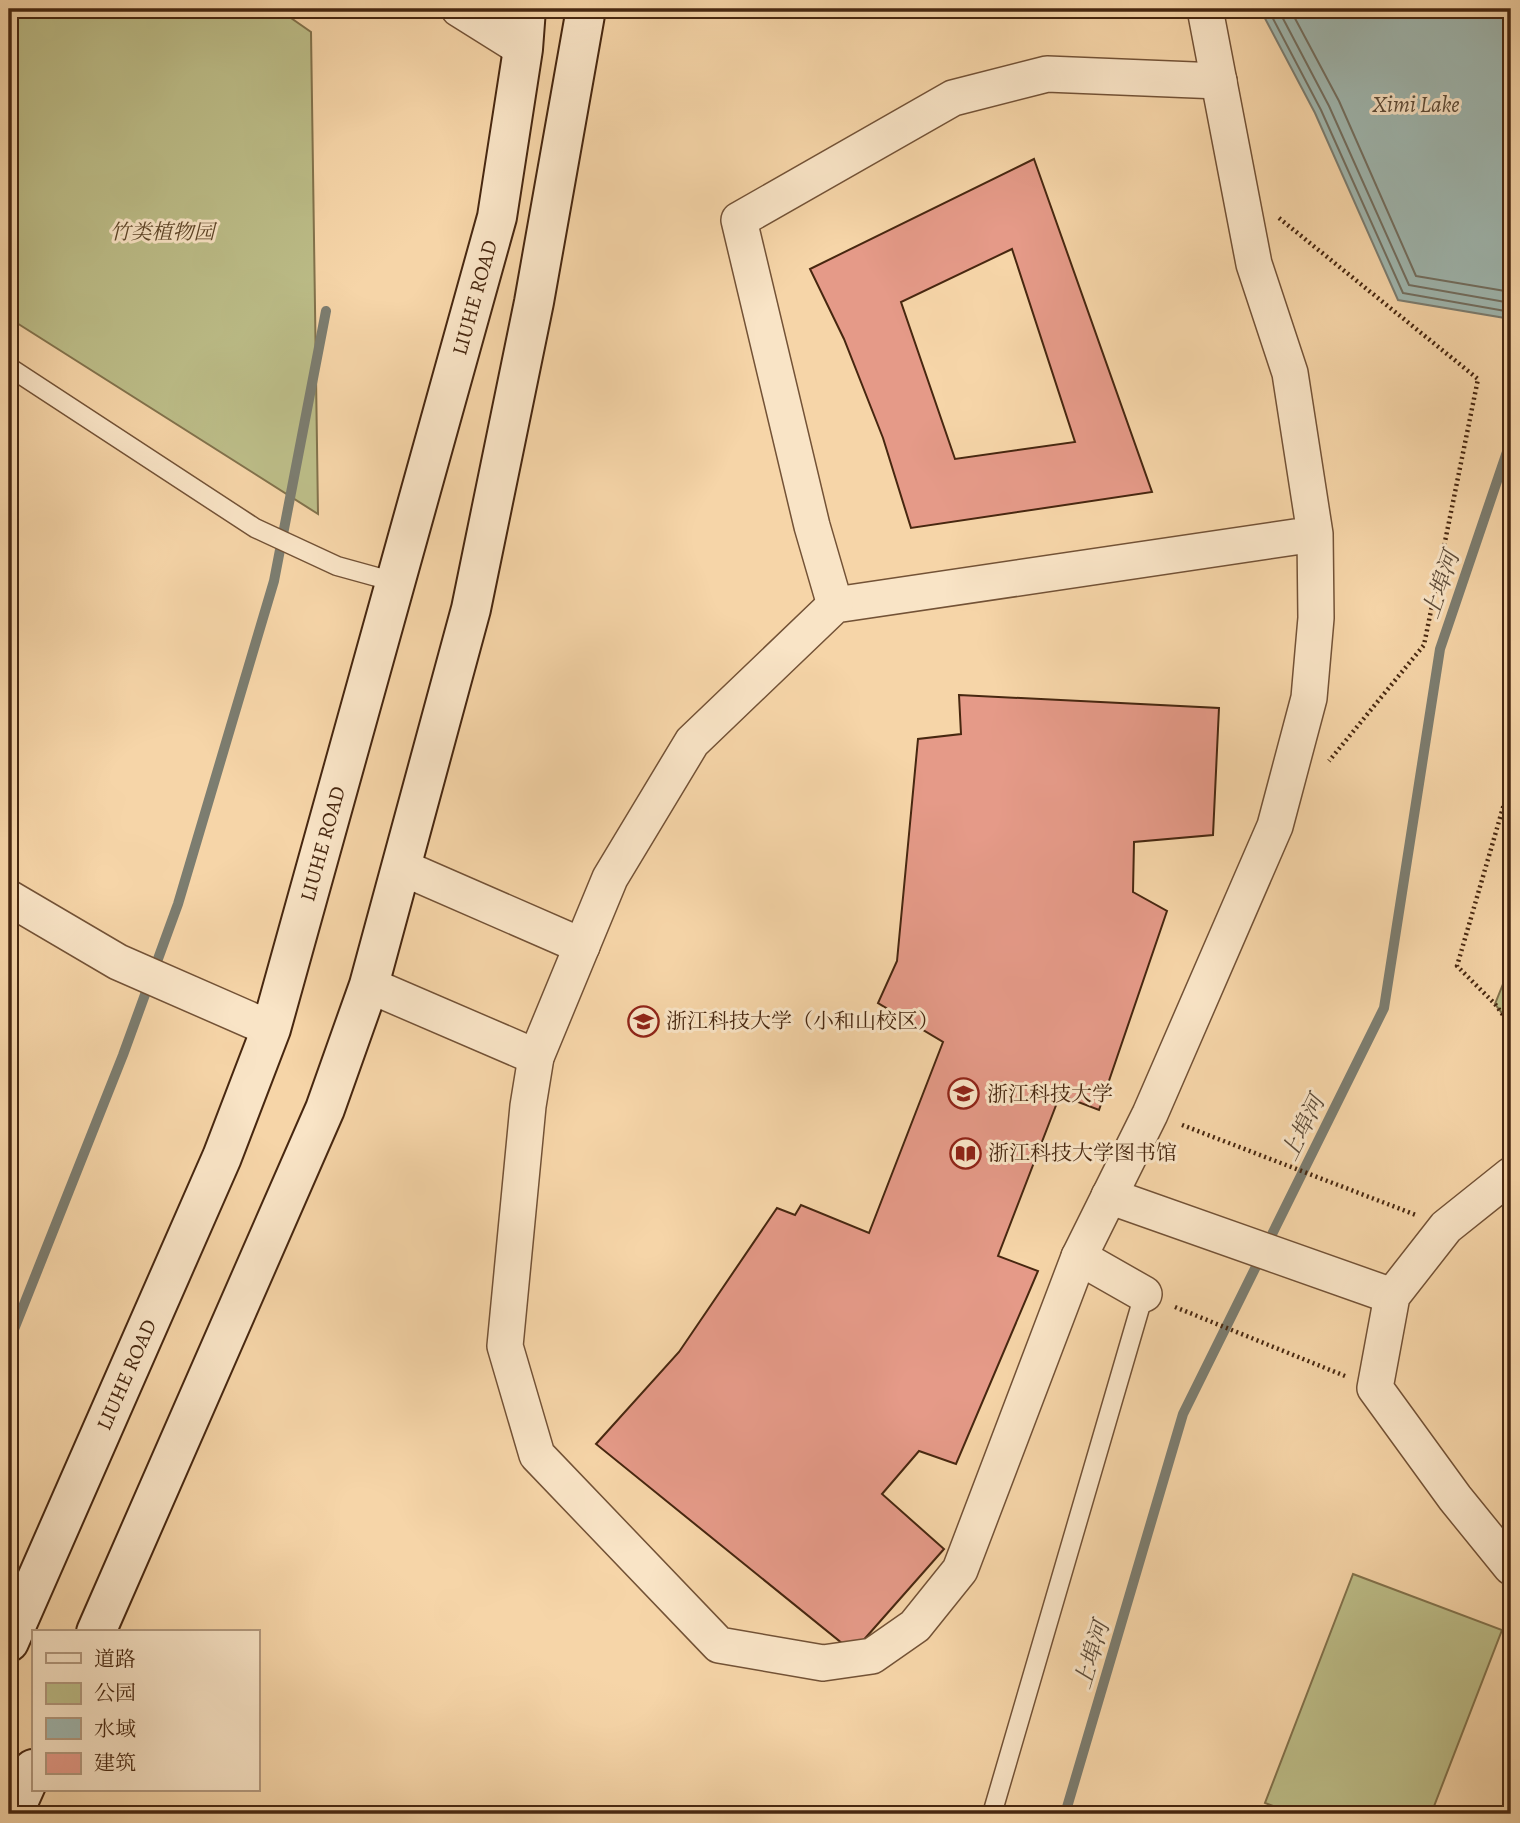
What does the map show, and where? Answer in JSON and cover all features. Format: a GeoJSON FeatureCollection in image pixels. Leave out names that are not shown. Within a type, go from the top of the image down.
{"type":"FeatureCollection","features":[{"type":"Feature","properties":{"kind":"main road","name":"LIUHE ROAD"},"geometry":{"type":"LineString","coordinates":[[9,1642],[222,1157],[271,1029],[497,217],[523,49],[526,9]]}},
{"type":"Feature","properties":{"kind":"main road"},"geometry":{"type":"LineString","coordinates":[[97,1630],[325,1109],[369,985],[471,609],[534,302],[586,9]]}},
{"type":"Feature","properties":{"kind":"main road"},"geometry":{"type":"LineString","coordinates":[[13,1814],[32,1771]]}},
{"type":"Feature","properties":{"kind":"street"},"geometry":{"type":"LineString","coordinates":[[459,9],[523,49]]}},
{"type":"Feature","properties":{"kind":"street"},"geometry":{"type":"LineString","coordinates":[[1205,9],[1254,264],[1290,373],[1315,534],[1316,618],[1309,698],[1275,826],[1150,1114],[1079,1257],[960,1570],[915,1626],[872,1656],[824,1664],[719,1645],[537,1455],[505,1346],[528,1106],[536,1057],[610,878],[691,742],[835,605],[1315,534]]}},
{"type":"Feature","properties":{"kind":"street"},"geometry":{"type":"LineString","coordinates":[[835,605],[812,526],[739,220],[953,97],[1047,74],[1219,81]]}},
{"type":"Feature","properties":{"kind":"street"},"geometry":{"type":"LineString","coordinates":[[401,867],[582,946]]}},
{"type":"Feature","properties":{"kind":"street"},"geometry":{"type":"LineString","coordinates":[[9,898],[118,962],[271,1029]]}},
{"type":"Feature","properties":{"kind":"street"},"geometry":{"type":"LineString","coordinates":[[369,985],[536,1057]]}},
{"type":"Feature","properties":{"kind":"street"},"geometry":{"type":"LineString","coordinates":[[1511,1175],[1446,1227],[1392,1296],[1375,1388],[1455,1498],[1511,1567]]}},
{"type":"Feature","properties":{"kind":"street"},"geometry":{"type":"LineString","coordinates":[[1109,1196],[1392,1296]]}},
{"type":"Feature","properties":{"kind":"street"},"geometry":{"type":"LineString","coordinates":[[1079,1257],[1144,1294]]}},
{"type":"Feature","properties":{"kind":"lane"},"geometry":{"type":"LineString","coordinates":[[9,367],[255,528],[337,566],[395,582]]}},
{"type":"Feature","properties":{"kind":"lane"},"geometry":{"type":"LineString","coordinates":[[992,1814],[1144,1294]]}},
{"type":"Feature","properties":{"kind":"path"},"geometry":{"type":"LineString","coordinates":[[1278,218],[1478,379],[1424,645],[1328,762]]}},
{"type":"Feature","properties":{"kind":"path"},"geometry":{"type":"LineString","coordinates":[[1511,780],[1457,966],[1511,1024]]}},
{"type":"Feature","properties":{"kind":"path"},"geometry":{"type":"LineString","coordinates":[[1495,1004],[1506,1019]]}},
{"type":"Feature","properties":{"kind":"path"},"geometry":{"type":"LineString","coordinates":[[1214,1136],[1446,1227]]}},
{"type":"Feature","properties":{"kind":"path"},"geometry":{"type":"LineString","coordinates":[[1144,1294],[1375,1388]]}},
{"type":"Feature","properties":{"kind":"green space","name":"竹类植物园"},"geometry":{"type":"Polygon","coordinates":[[[9,9],[278,9],[311,32],[318,514],[9,318],[9,9]]]}},
{"type":"Feature","properties":{"kind":"green space"},"geometry":{"type":"Polygon","coordinates":[[[1511,964],[1511,1025],[1495,1004],[1511,964]]]}},
{"type":"Feature","properties":{"kind":"green space"},"geometry":{"type":"Polygon","coordinates":[[[1353,1574],[1502,1630],[1431,1814],[1295,1814],[1265,1803],[1353,1574]]]}},
{"type":"Feature","properties":{"kind":"water","name":"Ximi Lake"},"geometry":{"type":"Polygon","coordinates":[[[1260,9],[1511,9],[1511,319],[1398,300],[1315,113],[1260,9]]]}},
{"type":"Feature","properties":{"kind":"building"},"geometry":{"type":"Polygon","coordinates":[[[1034,159],[1152,492],[911,528],[883,438],[844,339],[810,269],[1034,159]],[[1012,249],[901,302],[955,459],[1075,442],[1012,249]]]}},
{"type":"Feature","properties":{"kind":"building"},"geometry":{"type":"Polygon","coordinates":[[[959,695],[1219,708],[1213,835],[1134,842],[1133,892],[1167,911],[1099,1110],[1060,1095],[998,1256],[1038,1271],[956,1464],[919,1451],[882,1494],[944,1549],[853,1652],[596,1444],[679,1352],[777,1208],[795,1215],[801,1205],[869,1233],[943,1042],[878,1003],[897,961],[918,739],[961,734],[959,695]]]}},
{"type":"Feature","properties":{"kind":"waterway"},"geometry":{"type":"LineString","coordinates":[[9,1342],[123,1055],[178,904],[274,581],[326,311]]}},
{"type":"Feature","properties":{"kind":"waterway","name":"上埠河"},"geometry":{"type":"LineString","coordinates":[[1065,1814],[1183,1414],[1384,1008],[1440,649],[1511,440]]}},
{"type":"Feature","properties":{"kind":"place","name":"浙江科技大学（小和山校区）"},"geometry":{"type":"Point","coordinates":[643,1021]}},
{"type":"Feature","properties":{"kind":"place","name":"浙江科技大学"},"geometry":{"type":"Point","coordinates":[964,1094]}},
{"type":"Feature","properties":{"kind":"place","name":"浙江科技大学图书馆"},"geometry":{"type":"Point","coordinates":[965,1153]}}]}
